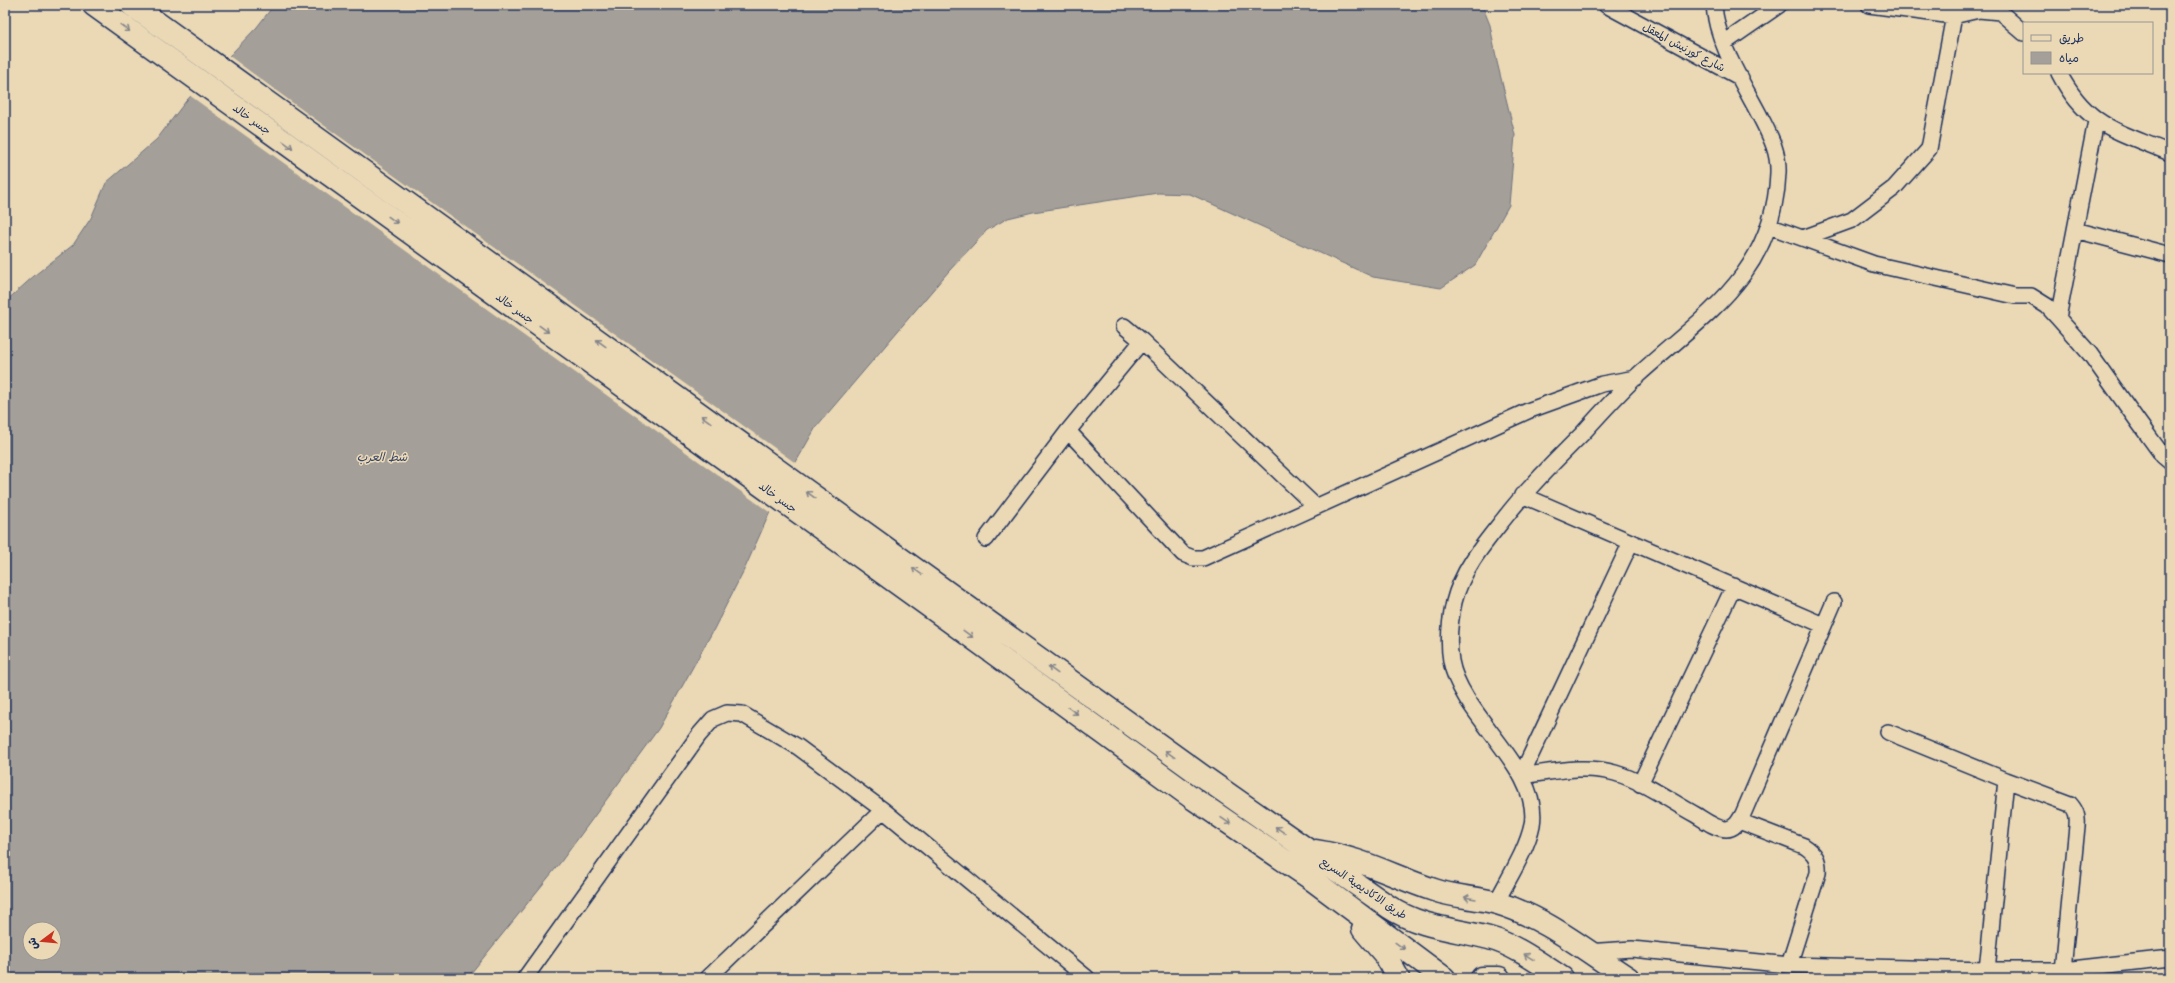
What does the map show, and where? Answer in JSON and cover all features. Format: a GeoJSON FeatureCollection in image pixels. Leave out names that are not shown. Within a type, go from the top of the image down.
{"type":"FeatureCollection","features":[{"type":"Feature","properties":{"kind":"highway","name":"جسر خالد"},"geometry":{"type":"LineString","coordinates":[[94,5],[942,602]]}},
{"type":"Feature","properties":{"kind":"highway","name":"جسر خالد"},"geometry":{"type":"LineString","coordinates":[[132,5],[942,602]]}},
{"type":"Feature","properties":{"kind":"highway","name":"طريق الاكاديمية السريع"},"geometry":{"type":"LineString","coordinates":[[942,602],[1202,776],[1403,916],[1439,929],[1489,938],[1526,955],[1562,978]]}},
{"type":"Feature","properties":{"kind":"highway","name":"طريق الاكاديمية السريع"},"geometry":{"type":"LineString","coordinates":[[942,602],[1194,799],[1329,893],[1444,978]]}},
{"type":"Feature","properties":{"kind":"highway"},"geometry":{"type":"LineString","coordinates":[[1306,849],[1368,864],[1436,891],[1496,903],[1542,922],[1628,978]]}},
{"type":"Feature","properties":{"kind":"highway"},"geometry":{"type":"LineString","coordinates":[[1329,893],[1376,943],[1386,956],[1398,978]]}},
{"type":"Feature","properties":{"kind":"highway"},"geometry":{"type":"LineString","coordinates":[[1482,978],[1499,978]]}},
{"type":"Feature","properties":{"kind":"street","name":"شارع كورنيش المعقل"},"geometry":{"type":"LineString","coordinates":[[1606,5],[1741,78]]}},
{"type":"Feature","properties":{"kind":"street"},"geometry":{"type":"LineString","coordinates":[[1496,903],[1528,838],[1532,823],[1532,807],[1529,792],[1521,776],[1477,714],[1462,688],[1451,661],[1450,633],[1454,602],[1464,575],[1478,551],[1522,495],[1636,378],[1726,297],[1755,257],[1769,226],[1776,200],[1778,170],[1776,147],[1724,43],[1714,5]]}},
{"type":"Feature","properties":{"kind":"street"},"geometry":{"type":"LineString","coordinates":[[1724,43],[1779,5]]}},
{"type":"Feature","properties":{"kind":"street"},"geometry":{"type":"LineString","coordinates":[[1869,5],[1954,11],[1978,10],[2000,12],[2023,32]]}},
{"type":"Feature","properties":{"kind":"street"},"geometry":{"type":"LineString","coordinates":[[1802,238],[1852,220],[1894,188],[1929,149],[1954,11]]}},
{"type":"Feature","properties":{"kind":"street"},"geometry":{"type":"LineString","coordinates":[[2059,74],[2067,90],[2082,108],[2096,120],[2170,153]]}},
{"type":"Feature","properties":{"kind":"street"},"geometry":{"type":"LineString","coordinates":[[2058,318],[2096,120]]}},
{"type":"Feature","properties":{"kind":"street"},"geometry":{"type":"LineString","coordinates":[[1769,226],[1874,264],[2015,296],[2031,296],[2047,306],[2090,354],[2151,439],[2170,462]]}},
{"type":"Feature","properties":{"kind":"street"},"geometry":{"type":"LineString","coordinates":[[2075,230],[2170,255]]}},
{"type":"Feature","properties":{"kind":"street"},"geometry":{"type":"LineString","coordinates":[[1124,326],[1142,341],[1316,507]]}},
{"type":"Feature","properties":{"kind":"street"},"geometry":{"type":"LineString","coordinates":[[986,539],[1068,432],[1142,341]]}},
{"type":"Feature","properties":{"kind":"street"},"geometry":{"type":"LineString","coordinates":[[1068,432],[1177,548],[1183,554],[1193,558],[1207,556],[1530,410],[1602,384],[1636,378]]}},
{"type":"Feature","properties":{"kind":"street"},"geometry":{"type":"LineString","coordinates":[[1522,495],[1824,625]]}},
{"type":"Feature","properties":{"kind":"street"},"geometry":{"type":"LineString","coordinates":[[1521,776],[1631,542]]}},
{"type":"Feature","properties":{"kind":"street"},"geometry":{"type":"LineString","coordinates":[[1640,784],[1734,586]]}},
{"type":"Feature","properties":{"kind":"street"},"geometry":{"type":"LineString","coordinates":[[1521,776],[1588,769],[1616,773],[1640,784],[1720,827],[1731,828],[1739,821],[1834,602]]}},
{"type":"Feature","properties":{"kind":"street"},"geometry":{"type":"LineString","coordinates":[[525,978],[699,735],[713,719],[727,713],[742,714],[798,747],[883,810],[1087,978]]}},
{"type":"Feature","properties":{"kind":"street"},"geometry":{"type":"LineString","coordinates":[[1888,732],[2006,780],[2070,804],[2075,810],[2078,818],[2063,970]]}},
{"type":"Feature","properties":{"kind":"street"},"geometry":{"type":"LineString","coordinates":[[1987,970],[2006,780]]}},
{"type":"Feature","properties":{"kind":"street"},"geometry":{"type":"LineString","coordinates":[[708,978],[883,810]]}},
{"type":"Feature","properties":{"kind":"street"},"geometry":{"type":"LineString","coordinates":[[1739,821],[1804,846],[1811,850],[1819,865],[1818,873],[1790,965]]}},
{"type":"Feature","properties":{"kind":"street"},"geometry":{"type":"LineString","coordinates":[[1586,952],[1632,949],[1790,965],[1987,970],[2063,970],[2170,958]]}},
{"type":"Feature","properties":{"kind":"water","name":"شط العرب"},"geometry":{"type":"Polygon","coordinates":[[[274,5],[1482,5],[1490,25],[1497,62],[1515,135],[1509,205],[1475,265],[1441,288],[1373,277],[1190,194],[1158,193],[1033,212],[1008,218],[987,230],[949,271],[816,427],[779,492],[745,568],[714,629],[659,728],[560,863],[467,978],[5,978],[5,302],[35,275],[73,245],[91,218],[106,183],[157,139],[186,101],[257,27],[274,5]]]}},
{"type":"Feature","properties":{"kind":"pier"},"geometry":{"type":"Polygon","coordinates":[[[228,55],[797,464],[772,514],[189,95],[228,55]]]}}]}
